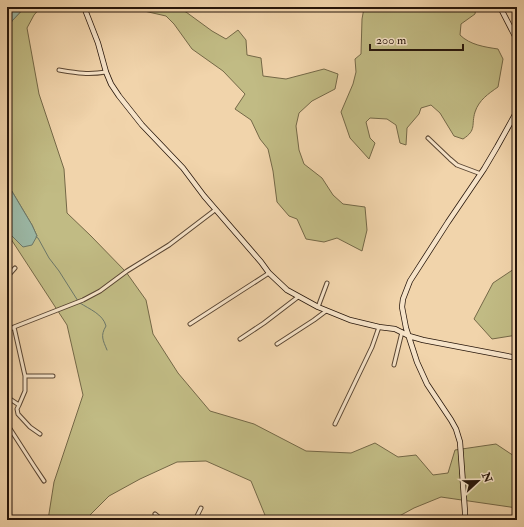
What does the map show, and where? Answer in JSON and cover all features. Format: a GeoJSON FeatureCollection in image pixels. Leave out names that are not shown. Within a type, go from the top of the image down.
{"type":"FeatureCollection","features":[{"type":"Feature","properties":{"kind":"street"},"geometry":{"type":"LineString","coordinates":[[84,7],[98,43],[106,72],[111,84],[119,96],[142,125],[183,168],[215,210],[269,273],[287,290],[326,311],[350,320],[395,329],[409,336],[517,358]]}},
{"type":"Feature","properties":{"kind":"street"},"geometry":{"type":"LineString","coordinates":[[500,7],[517,40]]}},
{"type":"Feature","properties":{"kind":"street"},"geometry":{"type":"LineString","coordinates":[[59,70],[86,74],[106,72]]}},
{"type":"Feature","properties":{"kind":"street"},"geometry":{"type":"LineString","coordinates":[[465,520],[460,442],[456,429],[427,384],[418,362],[406,328],[402,307],[403,298],[410,281],[492,157],[517,111]]}},
{"type":"Feature","properties":{"kind":"street"},"geometry":{"type":"LineString","coordinates":[[512,122],[517,125]]}},
{"type":"Feature","properties":{"kind":"street"},"geometry":{"type":"LineString","coordinates":[[428,138],[457,165],[481,174]]}},
{"type":"Feature","properties":{"kind":"street"},"geometry":{"type":"LineString","coordinates":[[7,331],[83,300],[100,291],[127,271],[169,245],[215,210]]}},
{"type":"Feature","properties":{"kind":"street"},"geometry":{"type":"LineString","coordinates":[[7,277],[15,268]]}},
{"type":"Feature","properties":{"kind":"street"},"geometry":{"type":"LineString","coordinates":[[190,324],[269,273]]}},
{"type":"Feature","properties":{"kind":"street"},"geometry":{"type":"LineString","coordinates":[[318,307],[327,283]]}},
{"type":"Feature","properties":{"kind":"street"},"geometry":{"type":"LineString","coordinates":[[240,339],[298,297]]}},
{"type":"Feature","properties":{"kind":"street"},"geometry":{"type":"LineString","coordinates":[[277,344],[326,311]]}},
{"type":"Feature","properties":{"kind":"street"},"geometry":{"type":"LineString","coordinates":[[14,327],[25,376],[24,391],[17,409],[18,414],[30,427],[40,434]]}},
{"type":"Feature","properties":{"kind":"street"},"geometry":{"type":"LineString","coordinates":[[335,424],[380,327]]}},
{"type":"Feature","properties":{"kind":"street"},"geometry":{"type":"LineString","coordinates":[[394,365],[402,332]]}},
{"type":"Feature","properties":{"kind":"street"},"geometry":{"type":"LineString","coordinates":[[25,376],[53,376]]}},
{"type":"Feature","properties":{"kind":"street"},"geometry":{"type":"LineString","coordinates":[[7,397],[19,405]]}},
{"type":"Feature","properties":{"kind":"street"},"geometry":{"type":"LineString","coordinates":[[7,424],[44,481]]}},
{"type":"Feature","properties":{"kind":"street"},"geometry":{"type":"LineString","coordinates":[[195,520],[201,508]]}},
{"type":"Feature","properties":{"kind":"street"},"geometry":{"type":"LineString","coordinates":[[155,514],[162,520]]}},
{"type":"Feature","properties":{"kind":"shaded area"},"geometry":{"type":"Polygon","coordinates":[[[7,7],[25,7],[7,29],[7,7]]]}},
{"type":"Feature","properties":{"kind":"shaded area"},"geometry":{"type":"Polygon","coordinates":[[[25,7],[41,7],[34,15],[27,28],[39,94],[64,169],[67,213],[126,272],[146,300],[153,334],[178,373],[210,411],[254,424],[306,451],[351,453],[375,443],[398,457],[416,455],[433,475],[448,473],[455,450],[496,444],[517,458],[517,508],[441,497],[414,508],[392,520],[267,520],[251,481],[206,461],[177,462],[140,479],[109,496],[85,520],[48,520],[54,482],[83,395],[67,325],[7,233],[7,230],[37,236],[7,183],[7,29],[25,7]]]}},
{"type":"Feature","properties":{"kind":"shaded area"},"geometry":{"type":"Polygon","coordinates":[[[141,7],[175,7],[186,12],[212,31],[226,39],[238,30],[246,40],[247,55],[261,58],[263,76],[286,79],[324,69],[338,74],[335,89],[312,101],[299,113],[296,126],[299,150],[304,164],[322,178],[333,195],[343,204],[365,207],[367,230],[362,251],[337,238],[324,242],[306,239],[297,219],[289,216],[277,202],[273,171],[268,149],[260,139],[251,120],[235,109],[245,94],[223,71],[192,49],[174,24],[166,16],[144,11],[141,7]]]}},
{"type":"Feature","properties":{"kind":"shaded area"},"geometry":{"type":"Polygon","coordinates":[[[354,7],[476,7],[475,14],[461,24],[460,35],[473,43],[498,49],[503,59],[498,87],[487,95],[479,104],[475,112],[472,130],[467,136],[463,139],[454,136],[440,113],[431,105],[421,108],[419,114],[407,128],[406,145],[400,143],[396,125],[387,119],[370,118],[366,122],[370,138],[375,143],[369,159],[350,138],[341,112],[353,84],[356,72],[355,59],[361,54],[362,19],[364,8],[356,9],[354,7]]]}},
{"type":"Feature","properties":{"kind":"shaded area"},"geometry":{"type":"Polygon","coordinates":[[[7,183],[37,236],[32,245],[23,247],[7,231],[7,183]]]}},
{"type":"Feature","properties":{"kind":"shaded area"},"geometry":{"type":"Polygon","coordinates":[[[517,267],[517,335],[492,339],[474,319],[493,283],[517,267]]]}},
{"type":"Feature","properties":{"kind":"waterway"},"geometry":{"type":"LineString","coordinates":[[36,237],[78,301]]}},
{"type":"Feature","properties":{"kind":"waterway"},"geometry":{"type":"LineString","coordinates":[[80,303],[102,318],[106,326],[103,333],[103,338],[107,350]]}}]}
